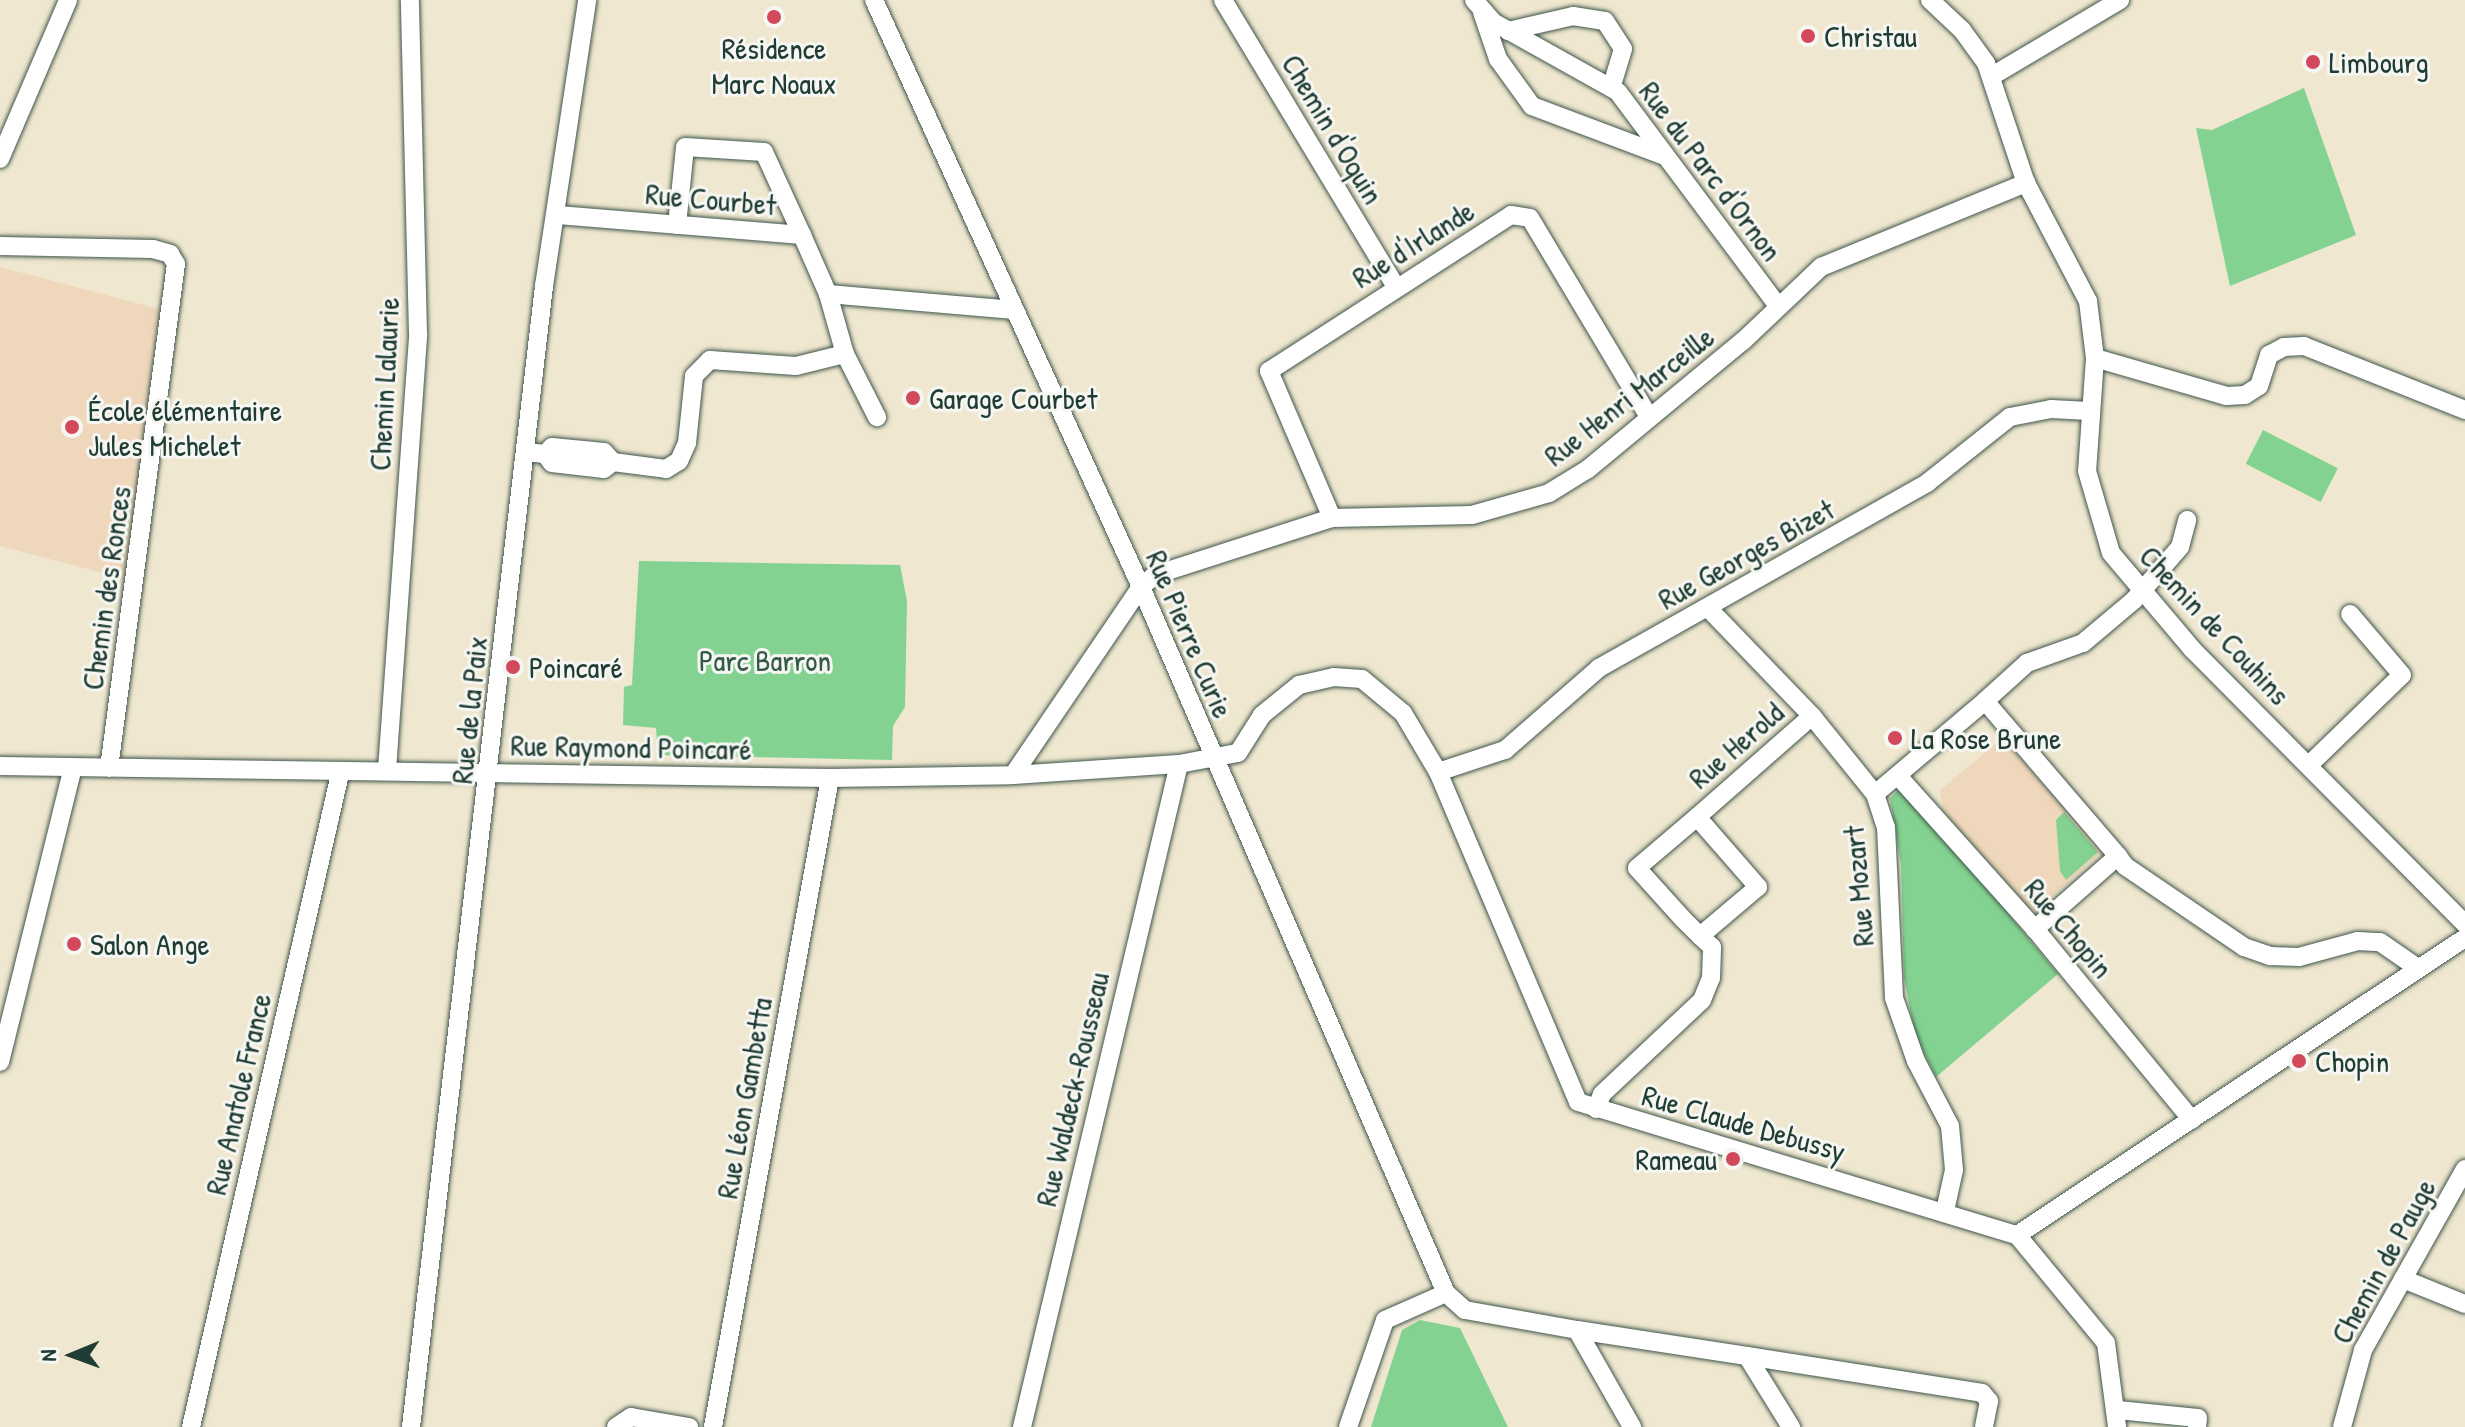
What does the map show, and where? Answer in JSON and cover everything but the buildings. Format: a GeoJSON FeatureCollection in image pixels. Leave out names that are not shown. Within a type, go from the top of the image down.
{"type":"FeatureCollection","features":[{"type":"Feature","properties":{"kind":"street"},"geometry":{"type":"LineString","coordinates":[[0,159],[68,0]]}},
{"type":"Feature","properties":{"kind":"street","name":"Chemin Lalaurie"},"geometry":{"type":"LineString","coordinates":[[387,770],[418,334],[410,0]]}},
{"type":"Feature","properties":{"kind":"street","name":"Rue de la Paix"},"geometry":{"type":"LineString","coordinates":[[411,1427],[526,452],[587,0]]}},
{"type":"Feature","properties":{"kind":"street","name":"Rue Pierre Curie"},"geometry":{"type":"LineString","coordinates":[[874,0],[1141,587],[1212,759],[1446,1293],[1465,1310],[1577,1330]]}},
{"type":"Feature","properties":{"kind":"street","name":"Chemin d'Oquin"},"geometry":{"type":"LineString","coordinates":[[1223,0],[1396,287]]}},
{"type":"Feature","properties":{"kind":"street","name":"Chemin de Couhins"},"geometry":{"type":"LineString","coordinates":[[1930,0],[1970,39],[1992,76],[2026,183],[2088,301],[2095,358],[2087,471],[2097,518],[2111,553],[2140,590],[2465,924]]}},
{"type":"Feature","properties":{"kind":"street"},"geometry":{"type":"LineString","coordinates":[[1992,76],[2120,0]]}},
{"type":"Feature","properties":{"kind":"street"},"geometry":{"type":"LineString","coordinates":[[1478,6],[1498,59],[1532,106],[1665,156]]}},
{"type":"Feature","properties":{"kind":"street","name":"Rue du Parc d'Ornon"},"geometry":{"type":"LineString","coordinates":[[1478,6],[1508,31],[1612,86],[1778,306]]}},
{"type":"Feature","properties":{"kind":"street"},"geometry":{"type":"LineString","coordinates":[[1508,31],[1582,15],[1605,21],[1623,49],[1612,86]]}},
{"type":"Feature","properties":{"kind":"street"},"geometry":{"type":"LineString","coordinates":[[677,225],[685,147],[764,152],[802,235]]}},
{"type":"Feature","properties":{"kind":"street","name":"Rue Henri Marceille"},"geometry":{"type":"LineString","coordinates":[[1141,587],[1155,575],[1332,518],[1472,515],[1549,493],[1588,469],[1743,341],[1778,306],[1835,259],[2026,183]]}},
{"type":"Feature","properties":{"kind":"street","name":"Rue Courbet"},"geometry":{"type":"LineString","coordinates":[[558,215],[802,235],[828,294],[845,354],[877,417]]}},
{"type":"Feature","properties":{"kind":"street","name":"Rue d'Irlande"},"geometry":{"type":"LineString","coordinates":[[1332,518],[1269,371],[1511,215],[1530,218],[1649,417]]}},
{"type":"Feature","properties":{"kind":"street","name":"Chemin des Ronces"},"geometry":{"type":"LineString","coordinates":[[0,246],[153,249],[170,254],[176,264],[109,768]]}},
{"type":"Feature","properties":{"kind":"street"},"geometry":{"type":"LineString","coordinates":[[828,294],[1014,310]]}},
{"type":"Feature","properties":{"kind":"street"},"geometry":{"type":"LineString","coordinates":[[2095,358],[2227,396],[2245,395],[2259,386],[2269,355],[2284,347],[2304,346],[2465,410]]}},
{"type":"Feature","properties":{"kind":"street"},"geometry":{"type":"LineString","coordinates":[[526,452],[545,454],[552,447],[604,452],[613,462],[666,469],[679,461],[687,443],[694,376],[710,360],[796,366],[845,354]]}},
{"type":"Feature","properties":{"kind":"street","name":"Rue Georges Bizet"},"geometry":{"type":"LineString","coordinates":[[1438,772],[1505,750],[1599,668],[1927,483],[2010,417],[2051,409],[2089,411]]}},
{"type":"Feature","properties":{"kind":"street"},"geometry":{"type":"LineString","coordinates":[[1875,794],[1899,777],[2027,663],[2083,643],[2140,590],[2180,547],[2187,520]]}},
{"type":"Feature","properties":{"kind":"street"},"geometry":{"type":"LineString","coordinates":[[1013,775],[1141,587]]}},
{"type":"Feature","properties":{"kind":"street","name":"Rue Mozart"},"geometry":{"type":"LineString","coordinates":[[1708,608],[1812,716],[1875,794],[1886,827],[1894,998],[1916,1061],[1950,1126],[1954,1170],[1945,1211]]}},
{"type":"Feature","properties":{"kind":"street"},"geometry":{"type":"LineString","coordinates":[[2309,765],[2402,675],[2350,614]]}},
{"type":"Feature","properties":{"kind":"street","name":"Rue Claude Debussy"},"geometry":{"type":"LineString","coordinates":[[1212,759],[1238,753],[1262,715],[1284,694],[1310,679],[1362,679],[1385,694],[1403,713],[1438,772],[1571,1092],[1578,1102],[2017,1235]]}},
{"type":"Feature","properties":{"kind":"street"},"geometry":{"type":"LineString","coordinates":[[1985,701],[2125,866],[2244,947],[2270,956],[2299,957],[2358,941],[2380,942],[2419,969]]}},
{"type":"Feature","properties":{"kind":"street","name":"Rue Herold"},"geometry":{"type":"LineString","coordinates":[[1700,936],[1637,868],[1812,716]]}},
{"type":"Feature","properties":{"kind":"street","name":"Rue Raymond Poincaré"},"geometry":{"type":"LineString","coordinates":[[0,766],[340,774],[387,770],[830,778],[1013,775],[1212,759]]}},
{"type":"Feature","properties":{"kind":"street","name":"Rue Waldeck-Rousseau"},"geometry":{"type":"LineString","coordinates":[[1022,1427],[1179,764]]}},
{"type":"Feature","properties":{"kind":"street"},"geometry":{"type":"LineString","coordinates":[[0,1062],[73,768]]}},
{"type":"Feature","properties":{"kind":"street","name":"Rue Anatole France"},"geometry":{"type":"LineString","coordinates":[[191,1427],[340,774]]}},
{"type":"Feature","properties":{"kind":"street","name":"Rue Chopin"},"geometry":{"type":"LineString","coordinates":[[1899,777],[2035,929],[2192,1120]]}},
{"type":"Feature","properties":{"kind":"street","name":"Rue Léon Gambetta"},"geometry":{"type":"LineString","coordinates":[[713,1427],[830,778]]}},
{"type":"Feature","properties":{"kind":"street"},"geometry":{"type":"LineString","coordinates":[[1596,1109],[1602,1094],[1702,1000],[1711,978],[1712,947],[1700,936],[1758,887],[1697,817]]}},
{"type":"Feature","properties":{"kind":"street"},"geometry":{"type":"LineString","coordinates":[[2035,929],[2118,856]]}},
{"type":"Feature","properties":{"kind":"street"},"geometry":{"type":"LineString","coordinates":[[2197,1427],[2198,1418],[2118,1419],[2106,1343],[2017,1235],[2465,938]]}},
{"type":"Feature","properties":{"kind":"street","name":"Chemin de Pauge"},"geometry":{"type":"LineString","coordinates":[[2342,1427],[2363,1350],[2465,1169]]}},
{"type":"Feature","properties":{"kind":"street"},"geometry":{"type":"LineString","coordinates":[[2403,1279],[2465,1304]]}},
{"type":"Feature","properties":{"kind":"street"},"geometry":{"type":"LineString","coordinates":[[1348,1427],[1385,1320],[1446,1293]]}},
{"type":"Feature","properties":{"kind":"street"},"geometry":{"type":"LineString","coordinates":[[1577,1330],[1982,1393],[1989,1401],[1984,1427]]}},
{"type":"Feature","properties":{"kind":"street"},"geometry":{"type":"LineString","coordinates":[[1577,1330],[1632,1427]]}},
{"type":"Feature","properties":{"kind":"street"},"geometry":{"type":"LineString","coordinates":[[1747,1356],[1791,1427]]}},
{"type":"Feature","properties":{"kind":"street"},"geometry":{"type":"LineString","coordinates":[[616,1427],[631,1417],[689,1427]]}},
{"type":"Feature","properties":{"kind":"shaded area","name":"École élémentaire Jules Michelet"},"geometry":{"type":"Polygon","coordinates":[[[0,267],[159,309],[126,579],[0,546],[0,267]]]}},
{"type":"Feature","properties":{"kind":"shaded area"},"geometry":{"type":"Polygon","coordinates":[[[2003,738],[2102,852],[2032,914],[1943,811],[1940,790],[2003,738]]]}},
{"type":"Feature","properties":{"kind":"green space"},"geometry":{"type":"Polygon","coordinates":[[[2304,88],[2356,235],[2230,286],[2196,128],[2212,130],[2304,88]]]}},
{"type":"Feature","properties":{"kind":"green space"},"geometry":{"type":"Polygon","coordinates":[[[2263,430],[2338,468],[2321,502],[2246,464],[2263,430]]]}},
{"type":"Feature","properties":{"kind":"green space","name":"Parc Barron"},"geometry":{"type":"Polygon","coordinates":[[[639,561],[900,565],[907,601],[905,707],[893,726],[892,760],[658,755],[656,728],[623,725],[624,687],[632,685],[639,561]]]}},
{"type":"Feature","properties":{"kind":"green space"},"geometry":{"type":"Polygon","coordinates":[[[1903,786],[2058,974],[1936,1077],[1915,1035],[1904,977],[1901,864],[1890,798],[1903,786]]]}},
{"type":"Feature","properties":{"kind":"green space"},"geometry":{"type":"Polygon","coordinates":[[[2064,812],[2098,852],[2066,880],[2060,871],[2056,820],[2064,812]]]}},
{"type":"Feature","properties":{"kind":"green space"},"geometry":{"type":"Polygon","coordinates":[[[1420,1320],[1460,1328],[1508,1427],[1371,1427],[1402,1330],[1420,1320]]]}},
{"type":"Feature","properties":{"kind":"place","name":"Résidence Marc Noaux"},"geometry":{"type":"Point","coordinates":[774,17]}},
{"type":"Feature","properties":{"kind":"place","name":"Christau"},"geometry":{"type":"Point","coordinates":[1808,36]}},
{"type":"Feature","properties":{"kind":"place","name":"Limbourg"},"geometry":{"type":"Point","coordinates":[2313,62]}},
{"type":"Feature","properties":{"kind":"place","name":"Garage Courbet"},"geometry":{"type":"Point","coordinates":[913,398]}},
{"type":"Feature","properties":{"kind":"place","name":"École élémentaire Jules Michelet"},"geometry":{"type":"Point","coordinates":[72,427]}},
{"type":"Feature","properties":{"kind":"place","name":"Poincaré"},"geometry":{"type":"Point","coordinates":[513,667]}},
{"type":"Feature","properties":{"kind":"place","name":"La Rose Brune"},"geometry":{"type":"Point","coordinates":[1895,738]}},
{"type":"Feature","properties":{"kind":"place","name":"Salon Ange"},"geometry":{"type":"Point","coordinates":[74,944]}},
{"type":"Feature","properties":{"kind":"place","name":"Chopin"},"geometry":{"type":"Point","coordinates":[2299,1061]}},
{"type":"Feature","properties":{"kind":"place","name":"Rameau"},"geometry":{"type":"Point","coordinates":[1733,1159]}}]}
